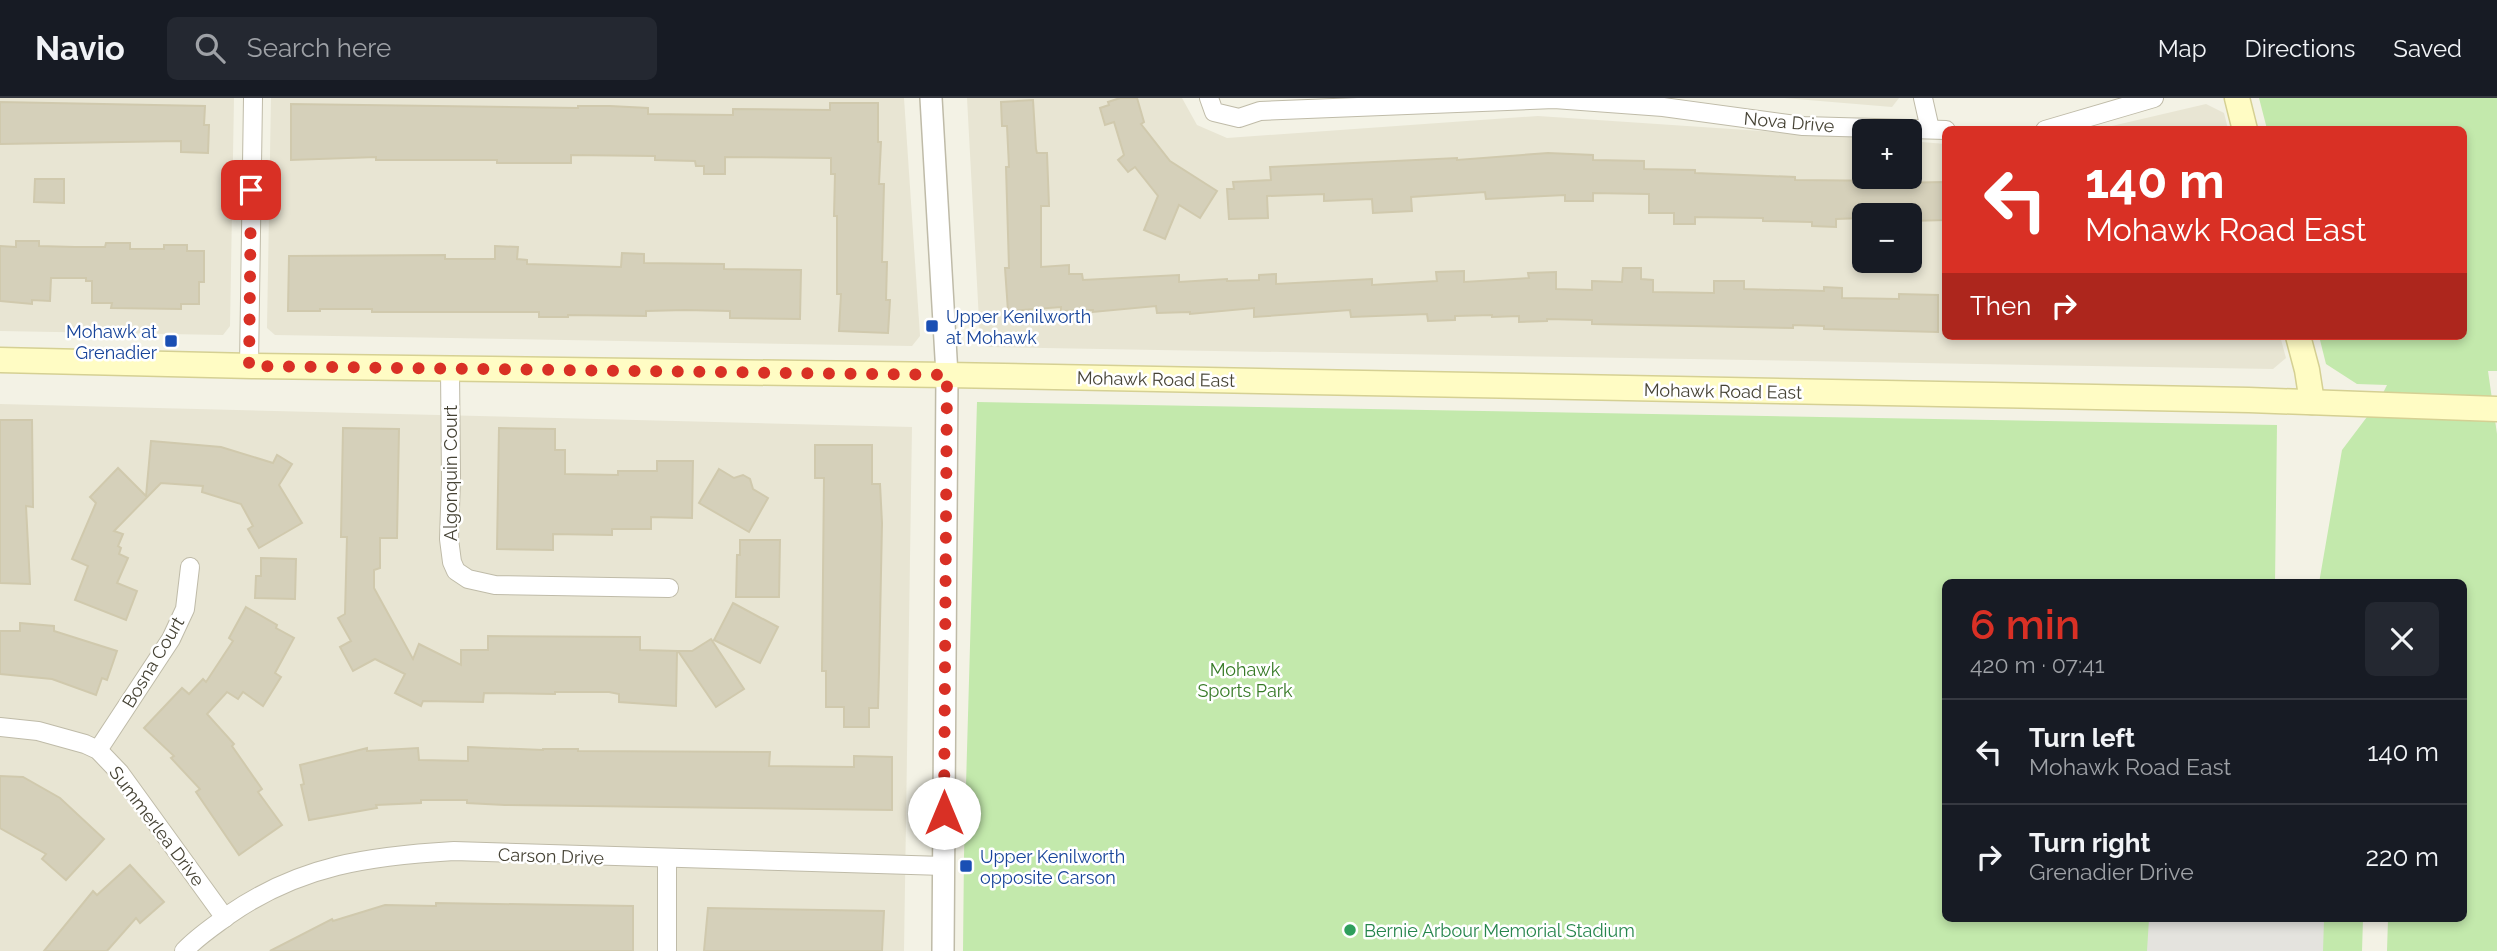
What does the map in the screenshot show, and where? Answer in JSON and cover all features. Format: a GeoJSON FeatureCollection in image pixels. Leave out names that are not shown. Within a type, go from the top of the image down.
{"type":"FeatureCollection","features":[{"type":"Feature","properties":{"kind":"main road"},"geometry":{"type":"LineString","coordinates":[[2237,98],[2244,126]]}},
{"type":"Feature","properties":{"kind":"main road"},"geometry":{"type":"LineString","coordinates":[[2299,340],[2312,402]]}},
{"type":"Feature","properties":{"kind":"main road","name":"Mohawk Road East"},"geometry":{"type":"LineString","coordinates":[[0,360],[947,375],[2312,402],[2497,409]]}},
{"type":"Feature","properties":{"kind":"street"},"geometry":{"type":"LineString","coordinates":[[249,366],[253,98]]}},
{"type":"Feature","properties":{"kind":"street"},"geometry":{"type":"LineString","coordinates":[[931,98],[947,375],[943,951]]}},
{"type":"Feature","properties":{"kind":"street"},"geometry":{"type":"LineString","coordinates":[[1923,98],[1938,129]]}},
{"type":"Feature","properties":{"kind":"street"},"geometry":{"type":"LineString","coordinates":[[2059,126],[2154,98]]}},
{"type":"Feature","properties":{"kind":"street","name":"Nova Drive"},"geometry":{"type":"LineString","coordinates":[[1211,105],[1239,118],[1260,111],[1554,99],[1669,103],[1803,126],[1938,129]]}},
{"type":"Feature","properties":{"kind":"street","name":"Algonquin Court"},"geometry":{"type":"LineString","coordinates":[[450,369],[449,539],[452,562],[457,571],[468,579],[495,585],[669,588]]}},
{"type":"Feature","properties":{"kind":"street","name":"Bosna Court"},"geometry":{"type":"LineString","coordinates":[[98,750],[171,639],[185,609],[190,567]]}},
{"type":"Feature","properties":{"kind":"street","name":"Summerlea Drive"},"geometry":{"type":"LineString","coordinates":[[0,727],[38,731],[98,750],[120,773],[225,918]]}},
{"type":"Feature","properties":{"kind":"street","name":"Carson Drive"},"geometry":{"type":"LineString","coordinates":[[184,951],[195,940],[250,901],[296,878],[348,862],[398,854],[454,852],[944,866]]}},
{"type":"Feature","properties":{"kind":"street"},"geometry":{"type":"LineString","coordinates":[[667,859],[667,951]]}},
{"type":"Feature","properties":{"kind":"shaded area"},"geometry":{"type":"Polygon","coordinates":[[[0,98],[234,98],[230,326],[223,335],[0,331],[0,98]]]}},
{"type":"Feature","properties":{"kind":"shaded area"},"geometry":{"type":"Polygon","coordinates":[[[271,98],[904,98],[920,336],[912,346],[275,335],[267,328],[271,98]]]}},
{"type":"Feature","properties":{"kind":"shaded area"},"geometry":{"type":"Polygon","coordinates":[[[967,98],[1182,98],[1197,125],[1227,138],[1538,116],[1852,137],[1852,189],[1922,189],[1922,142],[1942,144],[1942,340],[2281,340],[2286,358],[2273,369],[986,347],[980,339],[967,98]]]}},
{"type":"Feature","properties":{"kind":"shaded area"},"geometry":{"type":"Polygon","coordinates":[[[1784,98],[1899,98],[1892,107],[1784,98]]]}},
{"type":"Feature","properties":{"kind":"shaded area"},"geometry":{"type":"Polygon","coordinates":[[[2206,104],[2224,113],[2227,126],[2112,126],[2206,104]]]}},
{"type":"Feature","properties":{"kind":"shaded area"},"geometry":{"type":"Polygon","coordinates":[[[0,404],[912,427],[904,951],[0,951],[0,404]]]}},
{"type":"Feature","properties":{"kind":"shaded area"},"geometry":{"type":"Polygon","coordinates":[[[2149,922],[2324,922],[2323,951],[2147,951],[2149,922]]]}},
{"type":"Feature","properties":{"kind":"green space"},"geometry":{"type":"Polygon","coordinates":[[[2259,98],[2497,98],[2497,371],[2488,371],[2497,434],[2497,951],[2387,951],[2388,922],[2467,922],[2467,579],[2320,579],[2342,450],[2379,401],[2387,385],[2357,384],[2326,364],[2320,340],[2467,340],[2467,126],[2266,126],[2259,98]]]}},
{"type":"Feature","properties":{"kind":"green space","name":"Mohawk Sports Park"},"geometry":{"type":"Polygon","coordinates":[[[977,402],[2277,425],[2275,579],[1942,579],[1942,922],[2363,922],[2362,951],[963,951],[977,402]]]}},
{"type":"Feature","properties":{"kind":"building"},"geometry":{"type":"Polygon","coordinates":[[[1120,98],[1137,98],[1144,122],[1141,124],[1170,161],[1217,191],[1200,218],[1179,205],[1165,239],[1144,230],[1158,196],[1135,167],[1128,172],[1118,160],[1124,155],[1114,122],[1105,125],[1100,108],[1120,98]]]}},
{"type":"Feature","properties":{"kind":"building"},"geometry":{"type":"Polygon","coordinates":[[[1033,100],[1037,153],[1047,153],[1049,206],[1041,206],[1041,267],[1069,265],[1069,274],[1082,274],[1083,280],[1179,275],[1179,282],[1227,281],[1259,280],[1259,275],[1276,274],[1276,284],[1372,279],[1372,285],[1437,281],[1436,272],[1464,271],[1464,282],[1529,278],[1528,273],[1556,272],[1556,289],[1592,290],[1592,281],[1622,282],[1623,268],[1641,268],[1641,279],[1653,280],[1653,292],[1714,293],[1714,281],[1744,281],[1744,289],[1824,291],[1824,287],[1842,288],[1842,298],[1899,299],[1899,294],[1938,295],[1938,332],[1824,329],[1824,326],[1793,325],[1793,328],[1592,324],[1592,320],[1547,319],[1519,322],[1519,316],[1492,315],[1455,316],[1455,320],[1428,321],[1427,314],[1351,317],[1350,310],[1254,317],[1254,308],[1190,314],[1157,313],[1156,306],[1093,312],[1061,311],[1061,307],[1008,311],[1005,268],[1009,268],[1006,167],[1009,167],[1007,126],[1002,126],[1001,102],[1033,100]]]}},
{"type":"Feature","properties":{"kind":"building"},"geometry":{"type":"Polygon","coordinates":[[[0,102],[205,106],[204,125],[209,125],[208,153],[181,152],[181,141],[0,144],[0,102]]]}},
{"type":"Feature","properties":{"kind":"building"},"geometry":{"type":"Polygon","coordinates":[[[830,103],[878,103],[878,142],[881,142],[879,184],[884,184],[882,262],[887,262],[886,300],[890,300],[888,333],[839,331],[841,294],[837,294],[837,216],[834,216],[835,174],[831,174],[831,158],[725,157],[725,174],[704,174],[704,166],[696,166],[695,161],[655,160],[655,156],[571,155],[571,163],[376,160],[376,157],[291,160],[291,104],[578,108],[610,106],[648,108],[648,114],[733,115],[733,109],[830,110],[830,103]]]}},
{"type":"Feature","properties":{"kind":"building"},"geometry":{"type":"Polygon","coordinates":[[[1548,153],[1593,155],[1593,160],[1644,161],[1644,169],[1795,177],[1795,180],[1852,181],[1852,189],[1922,189],[1922,182],[1942,182],[1942,220],[1922,221],[1922,203],[1852,203],[1852,218],[1836,219],[1836,227],[1812,226],[1812,222],[1763,221],[1763,218],[1695,217],[1695,224],[1674,224],[1674,213],[1649,213],[1649,194],[1593,193],[1593,201],[1565,201],[1565,195],[1486,199],[1485,192],[1411,197],[1412,211],[1373,213],[1372,199],[1324,201],[1324,194],[1267,196],[1268,218],[1229,219],[1227,189],[1234,189],[1233,182],[1271,180],[1270,167],[1548,153]]]}},
{"type":"Feature","properties":{"kind":"building"},"geometry":{"type":"Polygon","coordinates":[[[35,179],[64,179],[64,203],[34,202],[35,179]]]}},
{"type":"Feature","properties":{"kind":"building"},"geometry":{"type":"Polygon","coordinates":[[[16,241],[39,241],[39,246],[75,247],[105,247],[106,243],[130,243],[130,249],[164,249],[164,245],[187,245],[187,251],[204,251],[204,282],[199,282],[199,304],[181,304],[181,309],[111,308],[112,303],[92,303],[92,281],[86,281],[86,278],[51,278],[50,301],[32,300],[32,304],[0,301],[0,246],[16,247],[16,241]]]}},
{"type":"Feature","properties":{"kind":"building"},"geometry":{"type":"Polygon","coordinates":[[[495,246],[518,247],[517,259],[527,260],[527,264],[621,267],[622,253],[644,254],[644,263],[724,264],[724,269],[801,270],[800,319],[730,318],[730,311],[685,310],[646,311],[646,316],[568,317],[539,317],[539,312],[372,312],[372,309],[288,311],[289,256],[445,255],[445,259],[495,259],[495,246]]]}},
{"type":"Feature","properties":{"kind":"building"},"geometry":{"type":"Polygon","coordinates":[[[0,420],[32,420],[33,507],[26,506],[30,584],[0,583],[0,420]]]}},
{"type":"Feature","properties":{"kind":"building"},"geometry":{"type":"Polygon","coordinates":[[[343,428],[399,429],[397,538],[380,538],[380,568],[374,570],[374,588],[413,659],[419,644],[461,665],[461,650],[488,650],[488,636],[640,637],[640,650],[677,651],[676,706],[619,702],[619,694],[609,692],[555,692],[484,693],[483,702],[423,701],[421,706],[395,693],[405,674],[375,659],[353,671],[340,647],[351,641],[338,618],[345,614],[347,537],[341,537],[343,428]]]}},
{"type":"Feature","properties":{"kind":"building"},"geometry":{"type":"Polygon","coordinates":[[[499,428],[555,429],[555,450],[565,450],[565,474],[618,475],[618,471],[657,471],[657,461],[693,461],[692,518],[651,517],[651,529],[612,529],[612,535],[553,534],[553,550],[497,549],[499,428]]]}},
{"type":"Feature","properties":{"kind":"building"},"geometry":{"type":"Polygon","coordinates":[[[151,441],[221,447],[273,463],[277,455],[292,464],[279,485],[302,523],[259,548],[248,529],[253,526],[241,504],[202,492],[203,486],[161,483],[114,531],[123,534],[118,546],[121,548],[119,554],[128,558],[117,583],[137,591],[126,620],[75,600],[88,566],[72,559],[96,503],[90,497],[118,468],[146,496],[151,441]]]}},
{"type":"Feature","properties":{"kind":"building"},"geometry":{"type":"Polygon","coordinates":[[[815,445],[872,445],[872,484],[880,484],[882,523],[878,708],[869,708],[869,727],[844,727],[844,707],[826,707],[826,671],[822,671],[824,478],[815,478],[815,445]]]}},
{"type":"Feature","properties":{"kind":"building"},"geometry":{"type":"Polygon","coordinates":[[[719,469],[734,478],[743,475],[750,479],[753,489],[768,498],[749,532],[699,503],[719,469]]]}},
{"type":"Feature","properties":{"kind":"building"},"geometry":{"type":"Polygon","coordinates":[[[740,540],[780,540],[779,597],[736,597],[740,540]]]}},
{"type":"Feature","properties":{"kind":"building"},"geometry":{"type":"Polygon","coordinates":[[[261,558],[296,559],[295,599],[255,598],[256,576],[261,576],[261,558]]]}},
{"type":"Feature","properties":{"kind":"building"},"geometry":{"type":"Polygon","coordinates":[[[733,603],[778,627],[760,663],[714,640],[733,603]]]}},
{"type":"Feature","properties":{"kind":"building"},"geometry":{"type":"Polygon","coordinates":[[[246,607],[294,638],[275,673],[281,677],[263,706],[243,692],[238,699],[227,692],[207,714],[234,744],[232,746],[262,789],[258,792],[282,825],[239,855],[196,792],[200,789],[171,758],[174,756],[144,728],[182,688],[189,694],[203,679],[206,682],[233,641],[229,638],[246,607]]]}},
{"type":"Feature","properties":{"kind":"building"},"geometry":{"type":"Polygon","coordinates":[[[20,623],[54,626],[54,631],[117,651],[107,680],[102,678],[96,695],[52,679],[0,674],[0,631],[20,631],[20,623]]]}},
{"type":"Feature","properties":{"kind":"building"},"geometry":{"type":"Polygon","coordinates":[[[711,639],[744,689],[716,707],[678,651],[692,651],[711,639]]]}},
{"type":"Feature","properties":{"kind":"building"},"geometry":{"type":"Polygon","coordinates":[[[468,747],[578,751],[770,752],[769,766],[854,767],[854,756],[892,757],[892,810],[505,805],[467,803],[467,800],[421,800],[421,803],[376,805],[377,808],[309,820],[301,785],[304,784],[300,765],[367,748],[367,751],[418,748],[419,760],[468,761],[468,747]]]}},
{"type":"Feature","properties":{"kind":"building"},"geometry":{"type":"Polygon","coordinates":[[[0,776],[23,777],[60,798],[104,839],[66,880],[42,859],[46,854],[0,828],[0,776]]]}},
{"type":"Feature","properties":{"kind":"building"},"geometry":{"type":"Polygon","coordinates":[[[130,865],[164,902],[140,923],[136,918],[107,951],[44,951],[93,891],[97,895],[130,865]]]}},
{"type":"Feature","properties":{"kind":"building"},"geometry":{"type":"Polygon","coordinates":[[[436,903],[633,906],[633,951],[270,951],[332,919],[333,921],[385,905],[436,906],[436,903]]]}},
{"type":"Feature","properties":{"kind":"building"},"geometry":{"type":"Polygon","coordinates":[[[708,908],[884,911],[882,951],[704,951],[708,908]]]}},
{"type":"Feature","properties":{"kind":"place","name":"Upper Kenilworth at Mohawk"},"geometry":{"type":"Point","coordinates":[932,326]}},
{"type":"Feature","properties":{"kind":"place","name":"Mohawk at Grenadier"},"geometry":{"type":"Point","coordinates":[171,341]}},
{"type":"Feature","properties":{"kind":"place","name":"Upper Kenilworth opposite Carson"},"geometry":{"type":"Point","coordinates":[966,866]}},
{"type":"Feature","properties":{"kind":"place","name":"Bernie Arbour Memorial Stadium"},"geometry":{"type":"Point","coordinates":[1350,930]}},
{"type":"Feature","properties":{"kind":"route"},"geometry":{"type":"LineString","coordinates":[[251,190],[249,366],[947,375],[944,813]]}}]}
